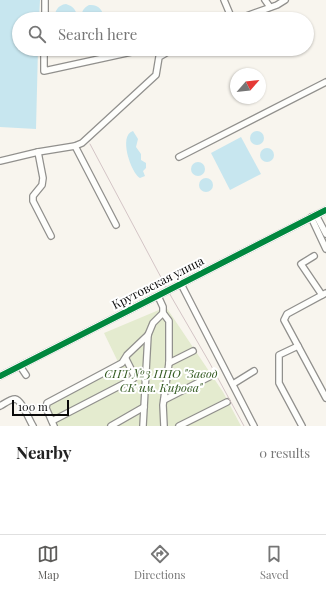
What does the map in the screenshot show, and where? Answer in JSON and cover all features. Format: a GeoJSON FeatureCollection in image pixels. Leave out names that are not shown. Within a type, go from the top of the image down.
{"type":"FeatureCollection","features":[{"type":"Feature","properties":{"kind":"street"},"geometry":{"type":"LineString","coordinates":[[45,0],[45,12]]}},
{"type":"Feature","properties":{"kind":"street"},"geometry":{"type":"LineString","coordinates":[[224,0],[229,12]]}},
{"type":"Feature","properties":{"kind":"street"},"geometry":{"type":"LineString","coordinates":[[265,0],[270,7]]}},
{"type":"Feature","properties":{"kind":"street"},"geometry":{"type":"LineString","coordinates":[[257,12],[285,0]]}},
{"type":"Feature","properties":{"kind":"street"},"geometry":{"type":"LineString","coordinates":[[44,56],[44,71],[113,56]]}},
{"type":"Feature","properties":{"kind":"street"},"geometry":{"type":"LineString","coordinates":[[0,161],[38,152],[75,146],[82,143],[156,75],[159,57],[161,56]]}},
{"type":"Feature","properties":{"kind":"street"},"geometry":{"type":"LineString","coordinates":[[179,157],[326,82]]}},
{"type":"Feature","properties":{"kind":"street"},"geometry":{"type":"LineString","coordinates":[[75,146],[116,225]]}},
{"type":"Feature","properties":{"kind":"street"},"geometry":{"type":"LineString","coordinates":[[38,152],[43,178],[42,185],[32,196],[33,201],[51,236]]}},
{"type":"Feature","properties":{"kind":"street","name":"Крутовская улица"},"geometry":{"type":"LineString","coordinates":[[0,376],[326,210]]}},
{"type":"Feature","properties":{"kind":"street"},"geometry":{"type":"LineString","coordinates":[[313,216],[326,234]]}},
{"type":"Feature","properties":{"kind":"street"},"geometry":{"type":"LineString","coordinates":[[313,216],[326,249]]}},
{"type":"Feature","properties":{"kind":"street"},"geometry":{"type":"LineString","coordinates":[[314,256],[301,264],[324,294],[287,314],[284,320],[326,398]]}},
{"type":"Feature","properties":{"kind":"street"},"geometry":{"type":"LineString","coordinates":[[181,284],[216,345],[254,426]]}},
{"type":"Feature","properties":{"kind":"street"},"geometry":{"type":"LineString","coordinates":[[158,296],[163,307],[163,313],[169,321],[169,363],[163,405],[164,426]]}},
{"type":"Feature","properties":{"kind":"street"},"geometry":{"type":"LineString","coordinates":[[143,426],[148,335],[153,323],[163,313]]}},
{"type":"Feature","properties":{"kind":"street"},"geometry":{"type":"LineString","coordinates":[[126,359],[135,377],[133,379],[53,424],[46,408],[47,404],[122,363],[126,359],[127,355],[148,335]]}},
{"type":"Feature","properties":{"kind":"street"},"geometry":{"type":"LineString","coordinates":[[298,346],[280,356],[279,383],[302,426]]}},
{"type":"Feature","properties":{"kind":"street"},"geometry":{"type":"LineString","coordinates":[[169,363],[193,351]]}},
{"type":"Feature","properties":{"kind":"street"},"geometry":{"type":"LineString","coordinates":[[20,366],[26,375]]}},
{"type":"Feature","properties":{"kind":"street"},"geometry":{"type":"LineString","coordinates":[[233,384],[254,371]]}},
{"type":"Feature","properties":{"kind":"street"},"geometry":{"type":"LineString","coordinates":[[164,400],[211,376]]}},
{"type":"Feature","properties":{"kind":"street"},"geometry":{"type":"LineString","coordinates":[[0,406],[15,399],[18,401],[33,426]]}},
{"type":"Feature","properties":{"kind":"street"},"geometry":{"type":"LineString","coordinates":[[179,426],[227,402]]}},
{"type":"Feature","properties":{"kind":"street"},"geometry":{"type":"LineString","coordinates":[[111,426],[144,407]]}},
{"type":"Feature","properties":{"kind":"green space","name":"СНТ №3 НПО \"Завод СК им. Кирова\""},"geometry":{"type":"Polygon","coordinates":[[[166,307],[223,392],[241,426],[55,426],[44,404],[119,364],[104,333],[166,307]]]}},
{"type":"Feature","properties":{"kind":"water"},"geometry":{"type":"Polygon","coordinates":[[[0,0],[40,0],[39,12],[12,12],[12,56],[38,56],[36,129],[0,127],[0,0]]]}},
{"type":"Feature","properties":{"kind":"water"},"geometry":{"type":"Polygon","coordinates":[[[66,4],[71,6],[75,12],[56,12],[61,6],[66,4]]]}},
{"type":"Feature","properties":{"kind":"water"},"geometry":{"type":"Polygon","coordinates":[[[92,5],[100,8],[102,12],[82,12],[85,7],[92,5]]]}},
{"type":"Feature","properties":{"kind":"water"},"geometry":{"type":"Polygon","coordinates":[[[133,131],[138,139],[136,147],[141,154],[141,160],[146,163],[146,168],[143,171],[145,176],[140,178],[136,175],[133,169],[126,146],[126,139],[133,131]]]}},
{"type":"Feature","properties":{"kind":"water"},"geometry":{"type":"Polygon","coordinates":[[[254,131],[260,131],[264,135],[264,141],[260,145],[254,145],[250,141],[250,135],[254,131]]]}},
{"type":"Feature","properties":{"kind":"water"},"geometry":{"type":"Polygon","coordinates":[[[241,137],[261,174],[230,190],[211,153],[241,137]]]}},
{"type":"Feature","properties":{"kind":"water"},"geometry":{"type":"Polygon","coordinates":[[[264,148],[270,148],[274,152],[274,158],[270,162],[264,162],[260,158],[260,152],[264,148]]]}},
{"type":"Feature","properties":{"kind":"water"},"geometry":{"type":"Polygon","coordinates":[[[195,162],[201,162],[205,166],[205,172],[201,176],[195,176],[191,172],[191,166],[195,162]]]}},
{"type":"Feature","properties":{"kind":"water"},"geometry":{"type":"Polygon","coordinates":[[[203,178],[209,178],[213,182],[213,188],[209,192],[203,192],[199,188],[199,182],[203,178]]]}},
{"type":"Feature","properties":{"kind":"railway"},"geometry":{"type":"LineString","coordinates":[[90,144],[172,298],[244,426]]}},
{"type":"Feature","properties":{"kind":"cycle path"},"geometry":{"type":"LineString","coordinates":[[0,376],[326,210]]}}]}
